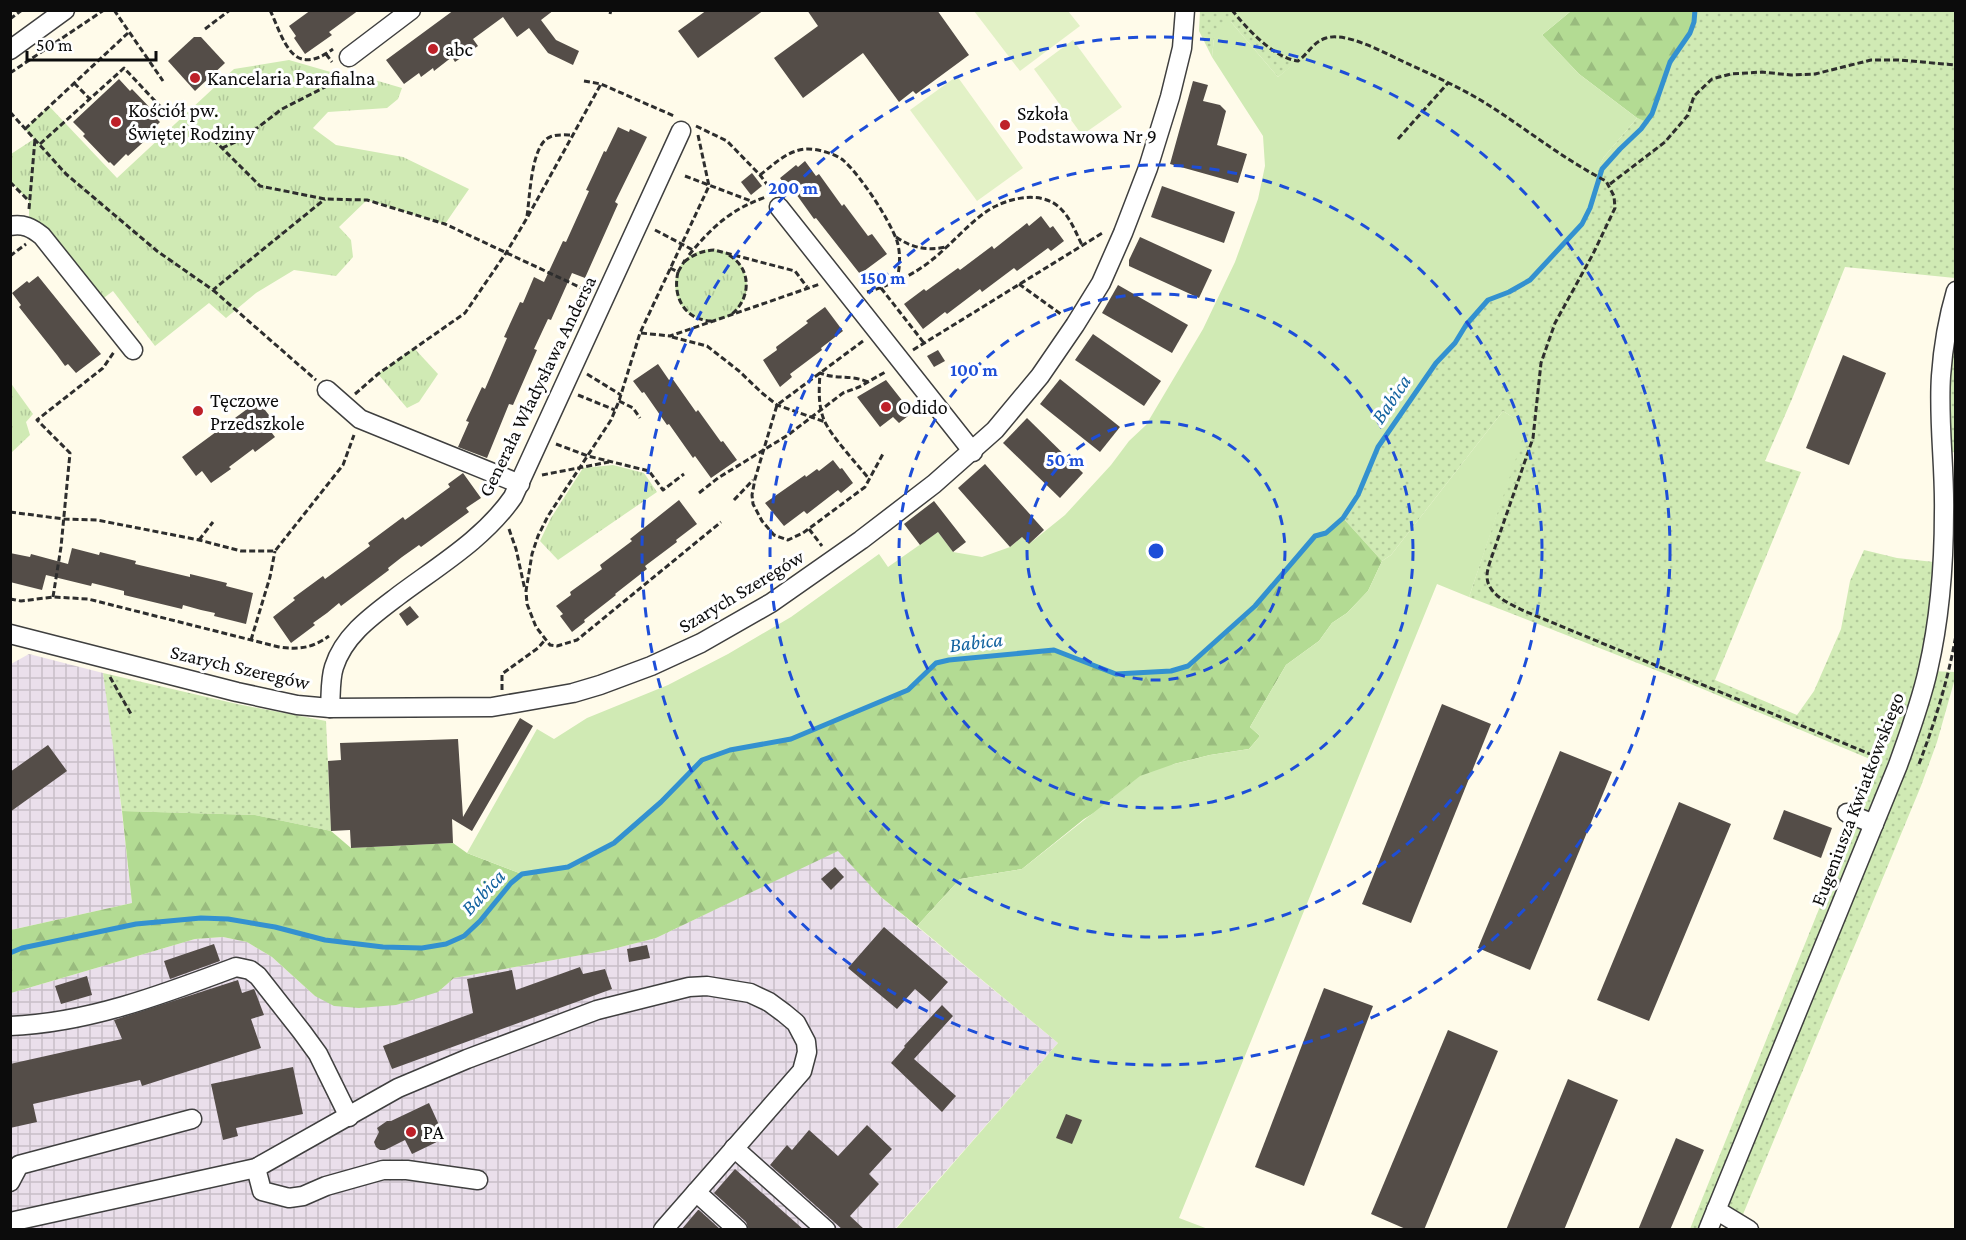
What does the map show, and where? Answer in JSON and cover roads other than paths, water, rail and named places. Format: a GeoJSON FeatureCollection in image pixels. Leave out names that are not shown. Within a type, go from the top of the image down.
{"type":"FeatureCollection","features":[{"type":"Feature","properties":{"kind":"street"},"geometry":{"type":"LineString","coordinates":[[10,50],[65,10]]}},
{"type":"Feature","properties":{"kind":"street"},"geometry":{"type":"LineString","coordinates":[[342,52],[411,10]]}},
{"type":"Feature","properties":{"kind":"street","name":"Szarych Szeregów"},"geometry":{"type":"LineString","coordinates":[[10,634],[281,702],[330,708],[492,707],[573,693],[651,666],[701,643],[771,603],[861,540],[973,452],[995,430],[1040,376],[1101,283],[1123,233],[1148,168],[1167,107],[1182,48],[1185,10]]}},
{"type":"Feature","properties":{"kind":"street","name":"Generała Władysława Andersa"},"geometry":{"type":"LineString","coordinates":[[330,708],[334,668],[341,653],[360,626],[479,536],[503,512],[521,481],[639,223],[688,128]]}},
{"type":"Feature","properties":{"kind":"street"},"geometry":{"type":"LineString","coordinates":[[776,200],[836,280],[973,452]]}},
{"type":"Feature","properties":{"kind":"street"},"geometry":{"type":"LineString","coordinates":[[10,226],[29,227],[42,236],[133,350]]}},
{"type":"Feature","properties":{"kind":"street","name":"Eugeniusza Kwiatkowskiego"},"geometry":{"type":"LineString","coordinates":[[1708,1230],[1916,717],[1938,620],[1943,563],[1944,510],[1941,378],[1945,340],[1956,291]]}},
{"type":"Feature","properties":{"kind":"street"},"geometry":{"type":"LineString","coordinates":[[327,390],[360,419],[521,481]]}},
{"type":"Feature","properties":{"kind":"street"},"geometry":{"type":"LineString","coordinates":[[1847,813],[1874,824]]}},
{"type":"Feature","properties":{"kind":"street"},"geometry":{"type":"LineString","coordinates":[[10,1026],[38,1025],[109,1010],[236,967],[243,967],[258,976],[318,1054],[349,1117]]}},
{"type":"Feature","properties":{"kind":"street"},"geometry":{"type":"LineString","coordinates":[[10,1222],[256,1168],[408,1084],[597,1010],[689,987],[706,986],[750,993],[770,1002],[795,1023],[806,1042],[807,1052],[802,1071],[663,1230]]}},
{"type":"Feature","properties":{"kind":"street"},"geometry":{"type":"LineString","coordinates":[[10,1182],[19,1165],[192,1119]]}},
{"type":"Feature","properties":{"kind":"street"},"geometry":{"type":"LineString","coordinates":[[734,1148],[826,1230]]}},
{"type":"Feature","properties":{"kind":"street"},"geometry":{"type":"LineString","coordinates":[[256,1168],[262,1191],[289,1198],[303,1196],[326,1186],[383,1170],[407,1170],[478,1180]]}},
{"type":"Feature","properties":{"kind":"street"},"geometry":{"type":"LineString","coordinates":[[696,1192],[738,1230]]}},
{"type":"Feature","properties":{"kind":"street"},"geometry":{"type":"LineString","coordinates":[[1716,1210],[1749,1230]]}},
{"type":"Feature","properties":{"kind":"waterway","name":"Babica"},"geometry":{"type":"LineString","coordinates":[[10,953],[22,948],[136,924],[201,918],[228,919],[275,927],[325,940],[383,947],[422,948],[446,944],[464,936],[480,921],[511,883],[522,874],[568,867],[614,843],[661,802],[702,760],[730,750],[791,739],[908,690],[936,663],[1054,650],[1116,674],[1171,671],[1188,666],[1255,606],[1315,536],[1326,533],[1343,518],[1358,495],[1378,447],[1436,363],[1455,343],[1466,325],[1488,300],[1509,292],[1530,280],[1582,224],[1590,208],[1602,169],[1641,129],[1652,114],[1670,62],[1690,33],[1695,10]]}},
{"type":"Feature","properties":{"kind":"place","name":"abc"},"geometry":{"type":"Point","coordinates":[433,49]}},
{"type":"Feature","properties":{"kind":"place","name":"Kancelaria Parafialna"},"geometry":{"type":"Point","coordinates":[195,78]}},
{"type":"Feature","properties":{"kind":"place","name":"Kościół pw. Świętej Rodziny"},"geometry":{"type":"Point","coordinates":[116,122]}},
{"type":"Feature","properties":{"kind":"place","name":"Szkoła Podstawowa Nr 9"},"geometry":{"type":"Point","coordinates":[1005,125]}},
{"type":"Feature","properties":{"kind":"place","name":"Odido"},"geometry":{"type":"Point","coordinates":[886,407]}},
{"type":"Feature","properties":{"kind":"place","name":"Tęczowe Przedszkole"},"geometry":{"type":"Point","coordinates":[198,411]}},
{"type":"Feature","properties":{"kind":"place","name":"PA"},"geometry":{"type":"Point","coordinates":[411,1132]}}]}
